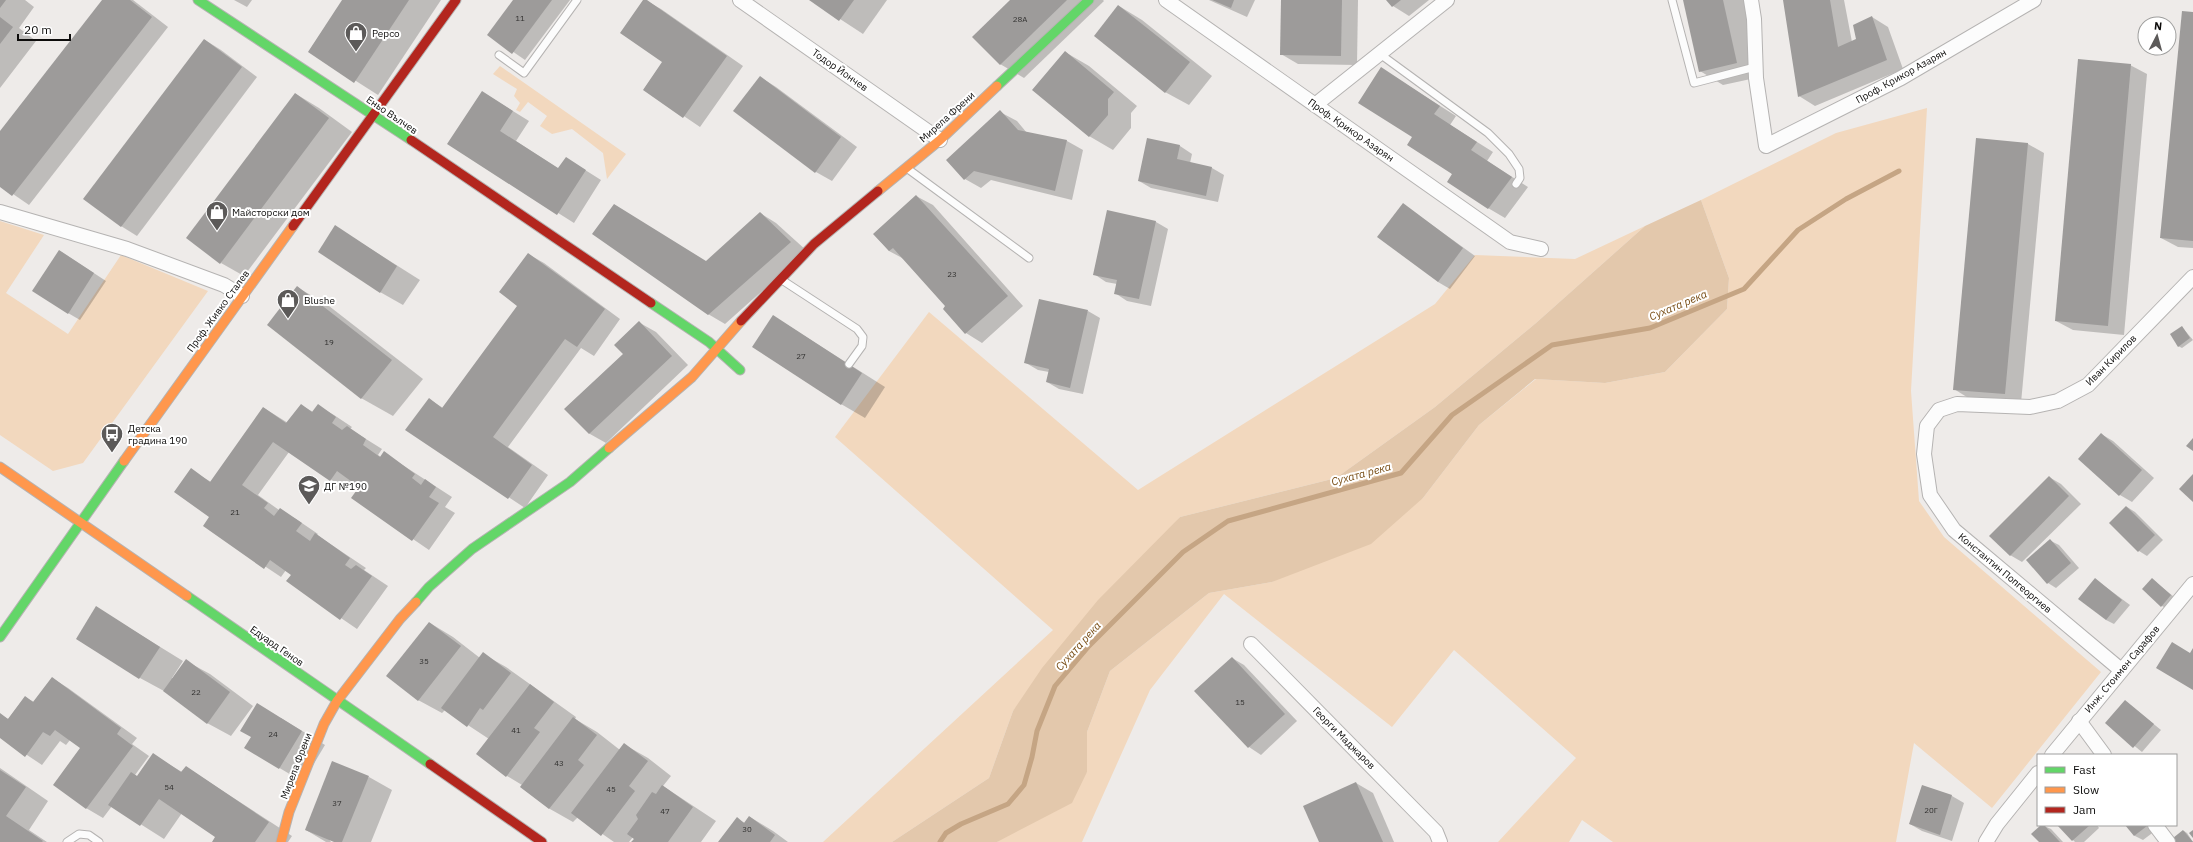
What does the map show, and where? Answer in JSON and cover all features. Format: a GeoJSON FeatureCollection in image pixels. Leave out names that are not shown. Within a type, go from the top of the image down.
{"type":"FeatureCollection","features":[{"type":"Feature","properties":{"kind":"street","name":"Еньо Вълчев"},"geometry":{"type":"LineString","coordinates":[[198,0],[373,115],[718,349],[740,370]]}},
{"type":"Feature","properties":{"kind":"street","name":"Проф. Живко Сталев"},"geometry":{"type":"LineString","coordinates":[[0,637],[79,523],[456,0]]}},
{"type":"Feature","properties":{"kind":"street","name":"Тодор Йончев"},"geometry":{"type":"LineString","coordinates":[[740,0],[940,140]]}},
{"type":"Feature","properties":{"kind":"street","name":"Мирела Френи"},"geometry":{"type":"LineString","coordinates":[[281,842],[289,812],[324,724],[337,701],[400,619],[430,587],[472,549],[570,482],[692,377],[718,349],[748,311],[814,244],[940,140],[1089,0]]}},
{"type":"Feature","properties":{"kind":"street","name":"Проф. Крикор Азарян"},"geometry":{"type":"LineString","coordinates":[[1166,0],[1510,242],[1541,249]]}},
{"type":"Feature","properties":{"kind":"street"},"geometry":{"type":"LineString","coordinates":[[1751,0],[1754,19],[1755,67]]}},
{"type":"Feature","properties":{"kind":"street","name":"Проф. Крикор Азарян"},"geometry":{"type":"LineString","coordinates":[[1755,67],[1766,146],[1900,78],[2034,0]]}},
{"type":"Feature","properties":{"kind":"street"},"geometry":{"type":"LineString","coordinates":[[1315,105],[1445,1]]}},
{"type":"Feature","properties":{"kind":"street"},"geometry":{"type":"LineString","coordinates":[[0,212],[127,249],[224,285],[242,296]]}},
{"type":"Feature","properties":{"kind":"street","name":"Иван Кирилов"},"geometry":{"type":"LineString","coordinates":[[1939,410],[1957,404],[2030,407],[2058,401],[2071,395],[2088,385],[2193,277]]}},
{"type":"Feature","properties":{"kind":"street","name":"Константин Попгеоргиев"},"geometry":{"type":"LineString","coordinates":[[1939,410],[1927,426],[1924,454],[1930,495],[1954,530],[2121,670]]}},
{"type":"Feature","properties":{"kind":"street","name":"Едуард Генов"},"geometry":{"type":"LineString","coordinates":[[0,467],[542,842]]}},
{"type":"Feature","properties":{"kind":"street","name":"Инж. Стоимен Сарафов"},"geometry":{"type":"LineString","coordinates":[[2053,754],[2193,584]]}},
{"type":"Feature","properties":{"kind":"street","name":"Георги Маджаров"},"geometry":{"type":"LineString","coordinates":[[1251,644],[1438,837]]}},
{"type":"Feature","properties":{"kind":"street"},"geometry":{"type":"LineString","coordinates":[[2079,721],[2103,754]]}},
{"type":"Feature","properties":{"kind":"street"},"geometry":{"type":"LineString","coordinates":[[1986,842],[1997,824],[2037,774]]}},
{"type":"Feature","properties":{"kind":"street"},"geometry":{"type":"LineString","coordinates":[[2156,826],[2168,842]]}},
{"type":"Feature","properties":{"kind":"lane"},"geometry":{"type":"LineString","coordinates":[[500,55],[524,73],[577,0]]}},
{"type":"Feature","properties":{"kind":"lane"},"geometry":{"type":"LineString","coordinates":[[1672,0],[1694,83],[1755,67]]}},
{"type":"Feature","properties":{"kind":"lane"},"geometry":{"type":"LineString","coordinates":[[1380,54],[1488,133],[1509,154],[1519,169],[1520,178],[1516,184]]}},
{"type":"Feature","properties":{"kind":"lane"},"geometry":{"type":"LineString","coordinates":[[907,168],[1030,258]]}},
{"type":"Feature","properties":{"kind":"lane"},"geometry":{"type":"LineString","coordinates":[[781,278],[857,329],[863,337],[862,346],[849,364]]}},
{"type":"Feature","properties":{"kind":"lane"},"geometry":{"type":"LineString","coordinates":[[67,842],[79,834],[89,835],[99,842]]}},
{"type":"Feature","properties":{"kind":"shaded area"},"geometry":{"type":"Polygon","coordinates":[[[500,66],[626,154],[607,179],[603,153],[572,129],[552,134],[540,126],[547,116],[528,102],[520,112],[516,110],[520,103],[514,96],[517,89],[493,74],[500,66]]]}},
{"type":"Feature","properties":{"kind":"shaded area"},"geometry":{"type":"Polygon","coordinates":[[[1927,108],[1911,391],[1919,501],[1944,537],[2101,672],[1992,808],[1914,743],[1896,842],[1613,842],[1582,820],[1569,842],[1498,842],[1576,758],[1454,650],[1392,727],[1224,594],[1150,690],[1082,842],[997,842],[1087,772],[1087,732],[1110,671],[1209,593],[1272,582],[1423,498],[1479,425],[1536,379],[1605,383],[1665,372],[1727,309],[1729,278],[1701,200],[1836,133],[1927,108]]]}},
{"type":"Feature","properties":{"kind":"shaded area"},"geometry":{"type":"Polygon","coordinates":[[[1701,200],[1729,278],[1727,309],[1665,372],[1605,383],[1535,379],[1479,425],[1423,498],[1371,544],[1272,582],[1209,593],[1110,671],[1087,732],[1087,772],[1072,803],[997,842],[892,842],[989,778],[1013,711],[1042,668],[1098,600],[1180,517],[1336,478],[1435,407],[1536,323],[1645,226],[1701,200]]]}},
{"type":"Feature","properties":{"kind":"shaded area"},"geometry":{"type":"Polygon","coordinates":[[[0,221],[44,235],[6,293],[68,334],[121,255],[208,291],[83,463],[53,471],[0,435],[0,221]]]}},
{"type":"Feature","properties":{"kind":"shaded area"},"geometry":{"type":"Polygon","coordinates":[[[1645,226],[1536,323],[1435,407],[1336,478],[1180,517],[1013,711],[989,778],[892,842],[823,842],[1053,630],[835,437],[929,312],[1138,490],[1435,304],[1475,255],[1575,259],[1645,226]]]}},
{"type":"Feature","properties":{"kind":"building"},"geometry":{"type":"Polygon","coordinates":[[[0,0],[6,0],[0,8],[0,0]]]}},
{"type":"Feature","properties":{"kind":"building"},"geometry":{"type":"Polygon","coordinates":[[[102,0],[130,0],[152,17],[12,196],[0,187],[0,131],[102,0]]]}},
{"type":"Feature","properties":{"kind":"building"},"geometry":{"type":"Polygon","coordinates":[[[342,0],[409,0],[354,83],[308,52],[342,0]]]}},
{"type":"Feature","properties":{"kind":"building"},"geometry":{"type":"Polygon","coordinates":[[[513,0],[552,0],[512,54],[487,35],[513,0]]]}},
{"type":"Feature","properties":{"kind":"building"},"geometry":{"type":"Polygon","coordinates":[[[643,0],[647,0],[727,56],[683,118],[643,90],[662,62],[620,33],[643,0]]]}},
{"type":"Feature","properties":{"kind":"building"},"geometry":{"type":"Polygon","coordinates":[[[809,0],[854,0],[839,21],[809,0]]]}},
{"type":"Feature","properties":{"kind":"building"},"geometry":{"type":"Polygon","coordinates":[[[1010,0],[1067,0],[1000,65],[972,37],[1010,0]]]}},
{"type":"Feature","properties":{"kind":"building"},"geometry":{"type":"Polygon","coordinates":[[[1212,0],[1234,0],[1231,8],[1212,0]]]}},
{"type":"Feature","properties":{"kind":"building"},"geometry":{"type":"Polygon","coordinates":[[[1281,0],[1342,0],[1341,56],[1280,55],[1281,0]]]}},
{"type":"Feature","properties":{"kind":"building"},"geometry":{"type":"Polygon","coordinates":[[[1386,0],[1401,0],[1392,7],[1386,0]]]}},
{"type":"Feature","properties":{"kind":"building"},"geometry":{"type":"Polygon","coordinates":[[[1683,0],[1723,0],[1737,63],[1699,72],[1683,0]]]}},
{"type":"Feature","properties":{"kind":"building"},"geometry":{"type":"Polygon","coordinates":[[[1783,0],[1830,0],[1838,47],[1856,39],[1853,25],[1872,16],[1887,60],[1798,97],[1783,0]]]}},
{"type":"Feature","properties":{"kind":"building"},"geometry":{"type":"Polygon","coordinates":[[[1118,5],[1190,62],[1165,93],[1094,36],[1118,5]]]}},
{"type":"Feature","properties":{"kind":"building"},"geometry":{"type":"Polygon","coordinates":[[[2182,11],[2193,12],[2193,241],[2160,238],[2182,11]]]}},
{"type":"Feature","properties":{"kind":"building"},"geometry":{"type":"Polygon","coordinates":[[[0,17],[13,27],[0,44],[0,17]]]}},
{"type":"Feature","properties":{"kind":"building"},"geometry":{"type":"Polygon","coordinates":[[[204,39],[242,67],[121,227],[83,199],[204,39]]]}},
{"type":"Feature","properties":{"kind":"building"},"geometry":{"type":"Polygon","coordinates":[[[1065,51],[1114,92],[1108,99],[1108,115],[1089,137],[1032,90],[1065,51]]]}},
{"type":"Feature","properties":{"kind":"building"},"geometry":{"type":"Polygon","coordinates":[[[2078,59],[2131,64],[2108,326],[2055,321],[2078,59]]]}},
{"type":"Feature","properties":{"kind":"building"},"geometry":{"type":"Polygon","coordinates":[[[1381,67],[1440,106],[1434,114],[1477,142],[1471,150],[1512,177],[1488,209],[1447,182],[1452,174],[1407,145],[1412,137],[1358,103],[1381,67]]]}},
{"type":"Feature","properties":{"kind":"building"},"geometry":{"type":"Polygon","coordinates":[[[760,76],[841,137],[815,173],[733,111],[760,76]]]}},
{"type":"Feature","properties":{"kind":"building"},"geometry":{"type":"Polygon","coordinates":[[[482,91],[513,111],[500,131],[558,168],[566,157],[586,170],[557,215],[447,144],[482,91]]]}},
{"type":"Feature","properties":{"kind":"building"},"geometry":{"type":"Polygon","coordinates":[[[295,93],[329,118],[220,264],[186,238],[295,93]]]}},
{"type":"Feature","properties":{"kind":"building"},"geometry":{"type":"Polygon","coordinates":[[[1000,110],[1018,130],[1067,140],[1055,191],[974,171],[964,180],[946,160],[1000,110]]]}},
{"type":"Feature","properties":{"kind":"building"},"geometry":{"type":"Polygon","coordinates":[[[1147,138],[1180,145],[1177,159],[1212,167],[1206,196],[1138,181],[1147,138]]]}},
{"type":"Feature","properties":{"kind":"building"},"geometry":{"type":"Polygon","coordinates":[[[1976,138],[2028,143],[2005,394],[1953,390],[1976,138]]]}},
{"type":"Feature","properties":{"kind":"building"},"geometry":{"type":"Polygon","coordinates":[[[916,195],[1008,296],[965,334],[943,309],[945,306],[893,248],[889,251],[873,234],[916,195]]]}},
{"type":"Feature","properties":{"kind":"building"},"geometry":{"type":"Polygon","coordinates":[[[1403,203],[1463,248],[1438,282],[1377,237],[1403,203]]]}},
{"type":"Feature","properties":{"kind":"building"},"geometry":{"type":"Polygon","coordinates":[[[614,204],[706,261],[760,212],[791,242],[708,315],[592,234],[614,204]]]}},
{"type":"Feature","properties":{"kind":"building"},"geometry":{"type":"Polygon","coordinates":[[[1107,210],[1156,221],[1139,299],[1114,294],[1117,280],[1093,275],[1107,210]]]}},
{"type":"Feature","properties":{"kind":"building"},"geometry":{"type":"Polygon","coordinates":[[[335,225],[397,266],[380,293],[318,252],[335,225]]]}},
{"type":"Feature","properties":{"kind":"building"},"geometry":{"type":"Polygon","coordinates":[[[59,250],[94,273],[68,314],[32,291],[59,250]]]}},
{"type":"Feature","properties":{"kind":"building"},"geometry":{"type":"Polygon","coordinates":[[[528,253],[605,309],[577,347],[565,339],[493,437],[532,465],[508,499],[405,430],[429,398],[442,408],[517,306],[499,292],[528,253]]]}},
{"type":"Feature","properties":{"kind":"building"},"geometry":{"type":"Polygon","coordinates":[[[297,286],[392,360],[361,399],[267,325],[297,286]]]}},
{"type":"Feature","properties":{"kind":"building"},"geometry":{"type":"Polygon","coordinates":[[[1039,299],[1088,310],[1070,388],[1046,382],[1049,369],[1024,363],[1039,299]]]}},
{"type":"Feature","properties":{"kind":"building"},"geometry":{"type":"Polygon","coordinates":[[[773,315],[862,373],[841,405],[752,347],[773,315]]]}},
{"type":"Feature","properties":{"kind":"building"},"geometry":{"type":"Polygon","coordinates":[[[639,321],[672,356],[589,434],[564,409],[623,354],[614,345],[639,321]]]}},
{"type":"Feature","properties":{"kind":"building"},"geometry":{"type":"Polygon","coordinates":[[[2182,326],[2190,338],[2178,347],[2170,334],[2182,326]]]}},
{"type":"Feature","properties":{"kind":"building"},"geometry":{"type":"Polygon","coordinates":[[[301,404],[312,412],[318,404],[336,417],[332,423],[342,430],[347,426],[366,439],[363,445],[380,457],[384,451],[415,474],[412,478],[421,485],[425,479],[436,487],[429,497],[439,503],[412,541],[351,498],[359,487],[337,471],[330,481],[273,442],[242,485],[268,503],[264,508],[274,516],[280,508],[302,523],[296,531],[310,541],[315,533],[350,558],[345,565],[351,569],[356,565],[372,576],[340,620],[286,581],[291,575],[270,560],[264,569],[203,526],[209,517],[174,492],[191,468],[210,482],[263,407],[286,423],[301,404]]]}},
{"type":"Feature","properties":{"kind":"building"},"geometry":{"type":"Polygon","coordinates":[[[2101,433],[2142,470],[2119,496],[2078,459],[2101,433]]]}},
{"type":"Feature","properties":{"kind":"building"},"geometry":{"type":"Polygon","coordinates":[[[2193,438],[2193,451],[2186,446],[2193,438]]]}},
{"type":"Feature","properties":{"kind":"building"},"geometry":{"type":"Polygon","coordinates":[[[2193,474],[2193,502],[2179,489],[2193,474]]]}},
{"type":"Feature","properties":{"kind":"building"},"geometry":{"type":"Polygon","coordinates":[[[2049,476],[2069,496],[2010,556],[1989,536],[2049,476]]]}},
{"type":"Feature","properties":{"kind":"building"},"geometry":{"type":"Polygon","coordinates":[[[2126,506],[2155,535],[2138,552],[2109,523],[2126,506]]]}},
{"type":"Feature","properties":{"kind":"building"},"geometry":{"type":"Polygon","coordinates":[[[2050,539],[2071,563],[2047,584],[2026,560],[2050,539]]]}},
{"type":"Feature","properties":{"kind":"building"},"geometry":{"type":"Polygon","coordinates":[[[2095,578],[2122,600],[2106,620],[2078,599],[2095,578]]]}},
{"type":"Feature","properties":{"kind":"building"},"geometry":{"type":"Polygon","coordinates":[[[2152,578],[2171,595],[2161,607],[2142,589],[2152,578]]]}},
{"type":"Feature","properties":{"kind":"building"},"geometry":{"type":"Polygon","coordinates":[[[96,606],[160,647],[139,679],[76,639],[96,606]]]}},
{"type":"Feature","properties":{"kind":"building"},"geometry":{"type":"Polygon","coordinates":[[[429,622],[461,646],[418,701],[386,676],[429,622]]]}},
{"type":"Feature","properties":{"kind":"building"},"geometry":{"type":"Polygon","coordinates":[[[2172,642],[2190,653],[2193,648],[2193,690],[2156,668],[2172,642]]]}},
{"type":"Feature","properties":{"kind":"building"},"geometry":{"type":"Polygon","coordinates":[[[483,652],[511,673],[483,710],[480,708],[467,727],[441,708],[483,652]]]}},
{"type":"Feature","properties":{"kind":"building"},"geometry":{"type":"Polygon","coordinates":[[[1232,657],[1285,714],[1248,748],[1194,691],[1232,657]]]}},
{"type":"Feature","properties":{"kind":"building"},"geometry":{"type":"Polygon","coordinates":[[[186,659],[230,692],[207,724],[163,691],[186,659]]]}},
{"type":"Feature","properties":{"kind":"building"},"geometry":{"type":"Polygon","coordinates":[[[52,677],[121,728],[117,734],[133,746],[86,809],[53,785],[80,748],[55,730],[50,736],[43,732],[25,757],[0,738],[0,713],[8,719],[25,696],[33,702],[52,677]]]}},
{"type":"Feature","properties":{"kind":"building"},"geometry":{"type":"Polygon","coordinates":[[[530,684],[554,702],[534,728],[540,732],[506,777],[476,754],[530,684]]]}},
{"type":"Feature","properties":{"kind":"building"},"geometry":{"type":"Polygon","coordinates":[[[2125,700],[2154,724],[2133,748],[2105,723],[2125,700]]]}},
{"type":"Feature","properties":{"kind":"building"},"geometry":{"type":"Polygon","coordinates":[[[257,703],[302,731],[279,769],[244,748],[251,737],[240,731],[257,703]]]}},
{"type":"Feature","properties":{"kind":"building"},"geometry":{"type":"Polygon","coordinates":[[[573,717],[597,735],[578,760],[584,765],[549,809],[520,787],[573,717]]]}},
{"type":"Feature","properties":{"kind":"building"},"geometry":{"type":"Polygon","coordinates":[[[624,743],[648,761],[629,786],[635,791],[601,836],[571,813],[624,743]]]}},
{"type":"Feature","properties":{"kind":"building"},"geometry":{"type":"Polygon","coordinates":[[[153,753],[181,772],[186,766],[269,822],[255,842],[212,842],[215,837],[159,799],[140,826],[108,805],[131,772],[137,776],[153,753]]]}},
{"type":"Feature","properties":{"kind":"building"},"geometry":{"type":"Polygon","coordinates":[[[332,761],[369,776],[342,842],[334,842],[305,830],[332,761]]]}},
{"type":"Feature","properties":{"kind":"building"},"geometry":{"type":"Polygon","coordinates":[[[0,770],[26,787],[6,816],[43,841],[42,842],[0,842],[0,770]]]}},
{"type":"Feature","properties":{"kind":"building"},"geometry":{"type":"Polygon","coordinates":[[[1356,782],[1383,842],[1319,842],[1303,806],[1356,782]]]}},
{"type":"Feature","properties":{"kind":"building"},"geometry":{"type":"Polygon","coordinates":[[[662,785],[693,807],[668,842],[631,842],[634,839],[627,834],[638,819],[636,815],[652,792],[656,794],[662,785]]]}},
{"type":"Feature","properties":{"kind":"building"},"geometry":{"type":"Polygon","coordinates":[[[1922,785],[1952,795],[1940,835],[1909,824],[1922,785]]]}},
{"type":"Feature","properties":{"kind":"building"},"geometry":{"type":"Polygon","coordinates":[[[749,816],[775,835],[770,842],[718,842],[737,817],[744,823],[749,816]]]}},
{"type":"Feature","properties":{"kind":"building"},"geometry":{"type":"Polygon","coordinates":[[[2040,826],[2045,826],[2060,842],[2039,842],[2031,834],[2040,826]]]}},
{"type":"Feature","properties":{"kind":"building"},"geometry":{"type":"Polygon","coordinates":[[[2058,826],[2089,826],[2072,841],[2058,826]]]}},
{"type":"Feature","properties":{"kind":"building"},"geometry":{"type":"Polygon","coordinates":[[[2126,826],[2147,826],[2134,836],[2126,826]]]}},
{"type":"Feature","properties":{"kind":"building"},"geometry":{"type":"Polygon","coordinates":[[[2183,830],[2193,842],[2176,842],[2173,838],[2183,830]]]}},
{"type":"Feature","properties":{"kind":"building"},"geometry":{"type":"Polygon","coordinates":[[[2193,830],[2193,838],[2189,833],[2193,830]]]}},
{"type":"Feature","properties":{"kind":"waterway","name":"Сухата река"},"geometry":{"type":"LineString","coordinates":[[940,842],[946,833],[961,824],[1008,804],[1024,785],[1032,757],[1037,731],[1055,686],[1089,646],[1183,552],[1228,521],[1401,473],[1452,415],[1552,345],[1650,328],[1744,289],[1798,230],[1846,199],[1899,171]]}},
{"type":"Feature","properties":{"kind":"traffic: fast"},"geometry":{"type":"LineString","coordinates":[[198,0],[411,140]]}},
{"type":"Feature","properties":{"kind":"traffic: fast"},"geometry":{"type":"LineString","coordinates":[[997,86],[1089,0]]}},
{"type":"Feature","properties":{"kind":"traffic: fast"},"geometry":{"type":"LineString","coordinates":[[651,303],[709,342],[740,370]]}},
{"type":"Feature","properties":{"kind":"traffic: fast"},"geometry":{"type":"LineString","coordinates":[[416,602],[429,587],[472,549],[570,482],[609,448]]}},
{"type":"Feature","properties":{"kind":"traffic: fast"},"geometry":{"type":"LineString","coordinates":[[0,637],[124,461]]}},
{"type":"Feature","properties":{"kind":"traffic: fast"},"geometry":{"type":"LineString","coordinates":[[187,596],[430,764]]}},
{"type":"Feature","properties":{"kind":"traffic: slow"},"geometry":{"type":"LineString","coordinates":[[878,191],[940,140],[997,86]]}},
{"type":"Feature","properties":{"kind":"traffic: slow"},"geometry":{"type":"LineString","coordinates":[[124,461],[293,226]]}},
{"type":"Feature","properties":{"kind":"traffic: slow"},"geometry":{"type":"LineString","coordinates":[[609,448],[692,377],[741,321]]}},
{"type":"Feature","properties":{"kind":"traffic: slow"},"geometry":{"type":"LineString","coordinates":[[0,467],[187,596]]}},
{"type":"Feature","properties":{"kind":"traffic: slow"},"geometry":{"type":"LineString","coordinates":[[281,842],[289,812],[324,724],[337,701],[400,619],[416,602]]}},
{"type":"Feature","properties":{"kind":"traffic: jam"},"geometry":{"type":"LineString","coordinates":[[293,226],[456,0]]}},
{"type":"Feature","properties":{"kind":"traffic: jam"},"geometry":{"type":"LineString","coordinates":[[411,140],[651,303]]}},
{"type":"Feature","properties":{"kind":"traffic: jam"},"geometry":{"type":"LineString","coordinates":[[741,321],[814,244],[878,191]]}},
{"type":"Feature","properties":{"kind":"traffic: jam"},"geometry":{"type":"LineString","coordinates":[[430,764],[542,842]]}},
{"type":"Feature","properties":{"kind":"place","name":"Pepco"},"geometry":{"type":"Point","coordinates":[356,52]}},
{"type":"Feature","properties":{"kind":"place","name":"Майсторски дом"},"geometry":{"type":"Point","coordinates":[217,232]}},
{"type":"Feature","properties":{"kind":"place","name":"Blushe"},"geometry":{"type":"Point","coordinates":[288,320]}},
{"type":"Feature","properties":{"kind":"place","name":"Детска градина 190"},"geometry":{"type":"Point","coordinates":[112,454]}},
{"type":"Feature","properties":{"kind":"place","name":"ДГ №190"},"geometry":{"type":"Point","coordinates":[309,506]}}]}
